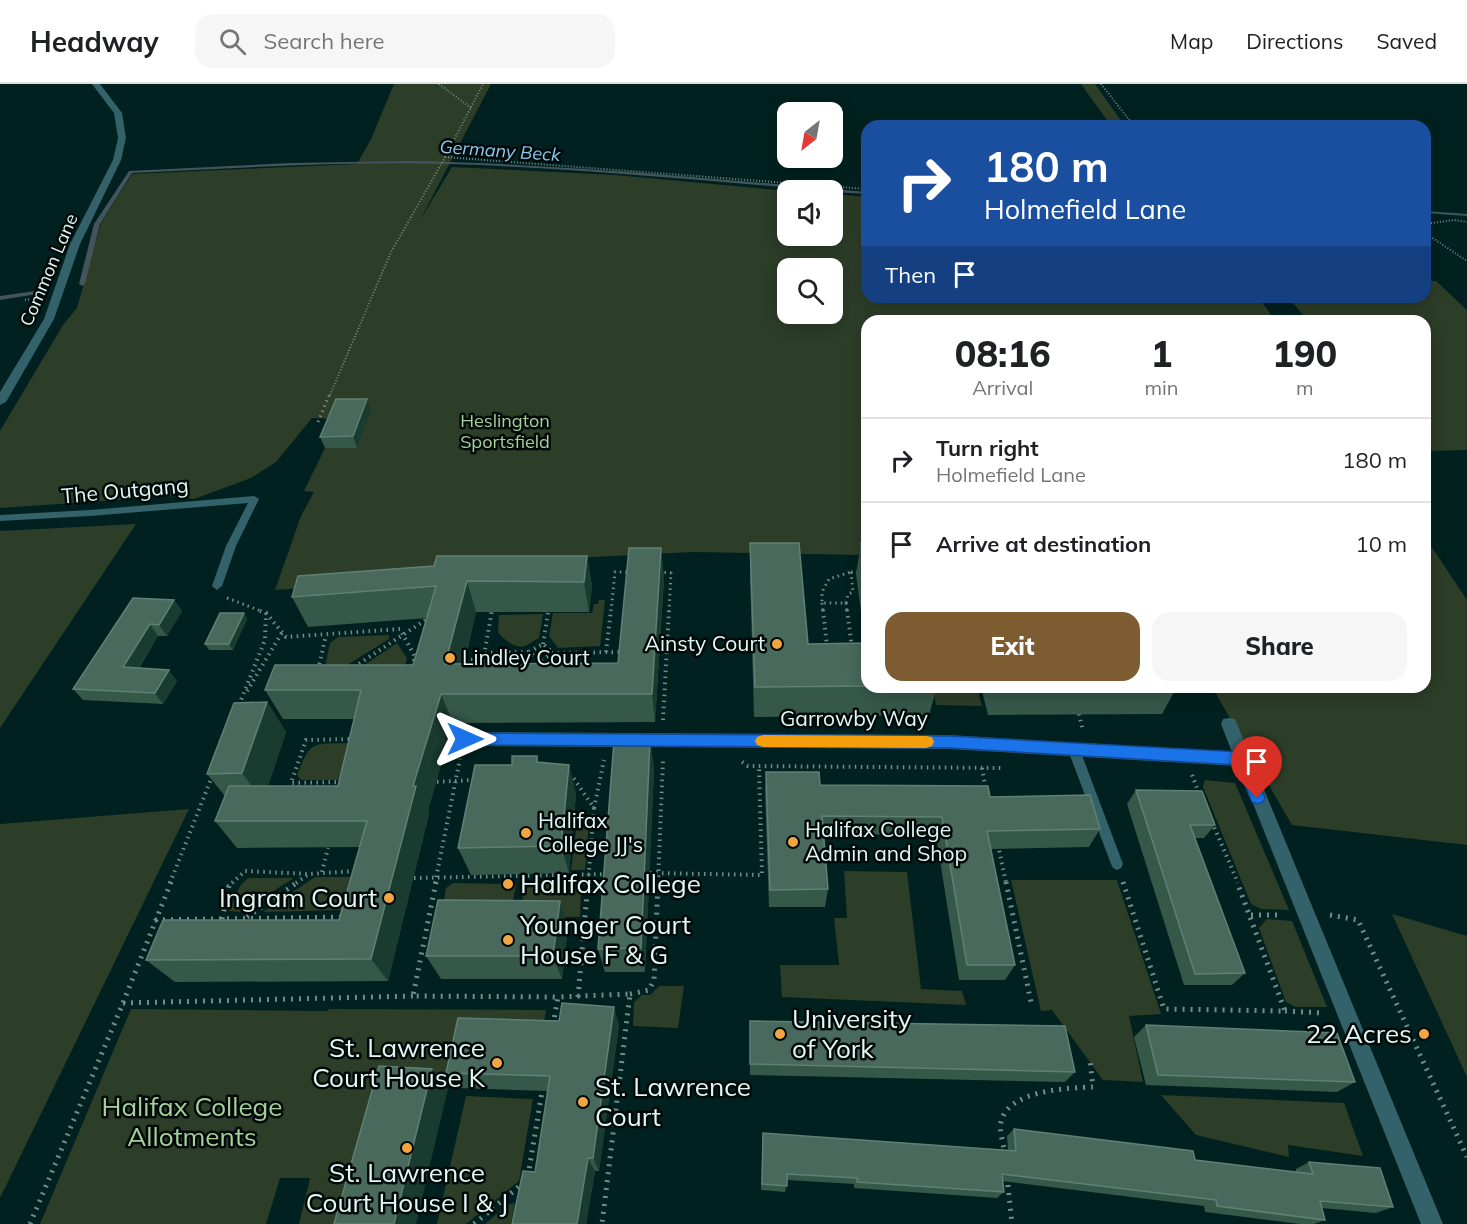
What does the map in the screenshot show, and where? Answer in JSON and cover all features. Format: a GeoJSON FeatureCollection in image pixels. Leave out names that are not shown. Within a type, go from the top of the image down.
{"type":"FeatureCollection","features":[{"type":"Feature","properties":{"kind":"street","name":"Common Lane"},"geometry":{"type":"LineString","coordinates":[[0,402],[49,319],[75,244],[117,160],[122,138],[118,113],[96,84]]}},
{"type":"Feature","properties":{"kind":"street"},"geometry":{"type":"LineString","coordinates":[[1229,724],[1241,759],[1432,1224]]}},
{"type":"Feature","properties":{"kind":"street","name":"Garrowby Way"},"geometry":{"type":"LineString","coordinates":[[465,739],[949,742],[1241,759]]}},
{"type":"Feature","properties":{"kind":"lane","name":"The Outgang"},"geometry":{"type":"LineString","coordinates":[[0,518],[254,499],[231,546],[217,586]]}},
{"type":"Feature","properties":{"kind":"lane"},"geometry":{"type":"LineString","coordinates":[[1074,750],[1117,864]]}},
{"type":"Feature","properties":{"kind":"path"},"geometry":{"type":"LineString","coordinates":[[439,84],[471,108]]}},
{"type":"Feature","properties":{"kind":"path"},"geometry":{"type":"LineString","coordinates":[[318,422],[391,252],[443,161],[483,84]]}},
{"type":"Feature","properties":{"kind":"path"},"geometry":{"type":"LineString","coordinates":[[1101,84],[1129,120]]}},
{"type":"Feature","properties":{"kind":"path"},"geometry":{"type":"LineString","coordinates":[[445,157],[861,189]]}},
{"type":"Feature","properties":{"kind":"path"},"geometry":{"type":"LineString","coordinates":[[1431,223],[1454,220],[1467,222]]}},
{"type":"Feature","properties":{"kind":"path"},"geometry":{"type":"LineString","coordinates":[[1431,236],[1467,261]]}},
{"type":"Feature","properties":{"kind":"path"},"geometry":{"type":"LineString","coordinates":[[606,652],[615,572],[637,572]]}},
{"type":"Feature","properties":{"kind":"path"},"geometry":{"type":"LineString","coordinates":[[649,572],[671,573],[665,653],[663,727]]}},
{"type":"Feature","properties":{"kind":"path"},"geometry":{"type":"LineString","coordinates":[[851,572],[853,592],[848,594],[846,603],[852,655]]}},
{"type":"Feature","properties":{"kind":"path"},"geometry":{"type":"LineString","coordinates":[[827,654],[822,592],[829,579],[851,572],[861,572]]}},
{"type":"Feature","properties":{"kind":"path"},"geometry":{"type":"LineString","coordinates":[[217,586],[228,599],[266,613],[286,636],[400,629],[415,657],[411,670]]}},
{"type":"Feature","properties":{"kind":"path"},"geometry":{"type":"LineString","coordinates":[[481,671],[494,599]]}},
{"type":"Feature","properties":{"kind":"path"},"geometry":{"type":"LineString","coordinates":[[822,603],[846,603]]}},
{"type":"Feature","properties":{"kind":"path"},"geometry":{"type":"LineString","coordinates":[[345,673],[429,618],[432,610]]}},
{"type":"Feature","properties":{"kind":"path"},"geometry":{"type":"LineString","coordinates":[[237,713],[265,640],[266,613]]}},
{"type":"Feature","properties":{"kind":"path"},"geometry":{"type":"LineString","coordinates":[[543,644],[548,613]]}},
{"type":"Feature","properties":{"kind":"path"},"geometry":{"type":"LineString","coordinates":[[241,702],[283,631]]}},
{"type":"Feature","properties":{"kind":"path"},"geometry":{"type":"LineString","coordinates":[[316,681],[326,635]]}},
{"type":"Feature","properties":{"kind":"path"},"geometry":{"type":"LineString","coordinates":[[543,644],[553,653]]}},
{"type":"Feature","properties":{"kind":"path"},"geometry":{"type":"LineString","coordinates":[[485,653],[529,652],[543,644]]}},
{"type":"Feature","properties":{"kind":"path"},"geometry":{"type":"LineString","coordinates":[[529,652],[540,661],[553,653],[626,652]]}},
{"type":"Feature","properties":{"kind":"path"},"geometry":{"type":"LineString","coordinates":[[659,653],[665,653]]}},
{"type":"Feature","properties":{"kind":"path"},"geometry":{"type":"LineString","coordinates":[[448,661],[483,660]]}},
{"type":"Feature","properties":{"kind":"path"},"geometry":{"type":"LineString","coordinates":[[414,661],[425,661]]}},
{"type":"Feature","properties":{"kind":"path"},"geometry":{"type":"LineString","coordinates":[[1079,714],[1083,731]]}},
{"type":"Feature","properties":{"kind":"path"},"geometry":{"type":"LineString","coordinates":[[289,789],[306,740],[363,739]]}},
{"type":"Feature","properties":{"kind":"path"},"geometry":{"type":"LineString","coordinates":[[735,757],[748,766],[1015,768]]}},
{"type":"Feature","properties":{"kind":"path"},"geometry":{"type":"LineString","coordinates":[[652,760],[673,759]]}},
{"type":"Feature","properties":{"kind":"path"},"geometry":{"type":"LineString","coordinates":[[578,997],[594,808],[602,760],[608,760]]}},
{"type":"Feature","properties":{"kind":"path"},"geometry":{"type":"LineString","coordinates":[[123,1004],[413,996],[578,997],[630,994],[649,990],[654,980],[663,760]]}},
{"type":"Feature","properties":{"kind":"path"},"geometry":{"type":"LineString","coordinates":[[650,873],[762,874],[759,766]]}},
{"type":"Feature","properties":{"kind":"path"},"geometry":{"type":"LineString","coordinates":[[30,1224],[123,1004],[215,768]]}},
{"type":"Feature","properties":{"kind":"path"},"geometry":{"type":"LineString","coordinates":[[982,768],[989,803]]}},
{"type":"Feature","properties":{"kind":"path"},"geometry":{"type":"LineString","coordinates":[[1191,772],[1200,794]]}},
{"type":"Feature","properties":{"kind":"path"},"geometry":{"type":"LineString","coordinates":[[560,777],[572,776],[594,808]]}},
{"type":"Feature","properties":{"kind":"path"},"geometry":{"type":"LineString","coordinates":[[413,996],[456,780]]}},
{"type":"Feature","properties":{"kind":"path"},"geometry":{"type":"LineString","coordinates":[[424,782],[479,780]]}},
{"type":"Feature","properties":{"kind":"path"},"geometry":{"type":"LineString","coordinates":[[291,783],[348,782]]}},
{"type":"Feature","properties":{"kind":"path"},"geometry":{"type":"LineString","coordinates":[[1209,816],[1251,915],[1285,1011]]}},
{"type":"Feature","properties":{"kind":"path"},"geometry":{"type":"LineString","coordinates":[[996,838],[1031,1002]]}},
{"type":"Feature","properties":{"kind":"path"},"geometry":{"type":"LineString","coordinates":[[322,872],[328,848]]}},
{"type":"Feature","properties":{"kind":"path"},"geometry":{"type":"LineString","coordinates":[[1117,864],[1164,1009],[1346,1014]]}},
{"type":"Feature","properties":{"kind":"path"},"geometry":{"type":"LineString","coordinates":[[222,919],[229,886],[245,871],[309,874],[362,871],[360,880]]}},
{"type":"Feature","properties":{"kind":"path"},"geometry":{"type":"LineString","coordinates":[[247,917],[309,874]]}},
{"type":"Feature","properties":{"kind":"path"},"geometry":{"type":"LineString","coordinates":[[414,878],[612,874]]}},
{"type":"Feature","properties":{"kind":"path"},"geometry":{"type":"LineString","coordinates":[[1251,915],[1335,915],[1359,920],[1467,1157]]}},
{"type":"Feature","properties":{"kind":"path"},"geometry":{"type":"LineString","coordinates":[[155,920],[350,917]]}},
{"type":"Feature","properties":{"kind":"path"},"geometry":{"type":"LineString","coordinates":[[602,1224],[630,994]]}},
{"type":"Feature","properties":{"kind":"path"},"geometry":{"type":"LineString","coordinates":[[552,1032],[558,997]]}},
{"type":"Feature","properties":{"kind":"path"},"geometry":{"type":"LineString","coordinates":[[1012,1224],[1001,1120],[1007,1109],[1045,1090],[1093,1087],[1090,1061]]}},
{"type":"Feature","properties":{"kind":"path"},"geometry":{"type":"LineString","coordinates":[[525,1191],[544,1077]]}},
{"type":"Feature","properties":{"kind":"path"},"geometry":{"type":"LineString","coordinates":[[474,1224],[527,1180]]}},
{"type":"Feature","properties":{"kind":"green space","name":"Heslington Sportsfield"},"geometry":{"type":"Polygon","coordinates":[[[394,84],[491,84],[419,222],[452,167],[615,175],[777,190],[777,246],[843,246],[843,195],[861,196],[861,303],[1262,303],[1272,315],[861,315],[861,555],[691,552],[554,559],[474,576],[275,590],[301,516],[314,492],[304,491],[325,448],[357,447],[371,411],[358,399],[346,399],[337,419],[312,418],[276,462],[251,478],[194,499],[177,496],[0,508],[0,431],[63,325],[77,308],[101,223],[132,174],[357,164],[371,139],[394,84]]]}},
{"type":"Feature","properties":{"kind":"green space"},"geometry":{"type":"Polygon","coordinates":[[[1081,84],[1095,84],[1121,120],[1107,120],[1081,84]]]}},
{"type":"Feature","properties":{"kind":"green space"},"geometry":{"type":"Polygon","coordinates":[[[1431,281],[1436,281],[1467,310],[1467,450],[1431,451],[1431,315],[1303,315],[1293,303],[1431,303],[1431,281]]]}},
{"type":"Feature","properties":{"kind":"green space"},"geometry":{"type":"Polygon","coordinates":[[[136,524],[0,728],[0,531],[136,524]]]}},
{"type":"Feature","properties":{"kind":"green space"},"geometry":{"type":"Polygon","coordinates":[[[1431,546],[1467,600],[1467,845],[1292,825],[1215,693],[1431,693],[1431,546]]]}},
{"type":"Feature","properties":{"kind":"green space"},"geometry":{"type":"Polygon","coordinates":[[[599,600],[605,600],[600,646],[558,648],[549,636],[553,613],[592,613],[594,604],[598,604],[599,600]]]}},
{"type":"Feature","properties":{"kind":"green space"},"geometry":{"type":"Polygon","coordinates":[[[543,614],[539,638],[527,645],[521,647],[513,645],[498,632],[499,615],[543,614]]]}},
{"type":"Feature","properties":{"kind":"green space"},"geometry":{"type":"Polygon","coordinates":[[[389,635],[389,639],[331,675],[323,676],[330,643],[338,637],[389,635]]]}},
{"type":"Feature","properties":{"kind":"green space"},"geometry":{"type":"Polygon","coordinates":[[[397,643],[407,658],[403,673],[348,676],[397,643]]]}},
{"type":"Feature","properties":{"kind":"green space"},"geometry":{"type":"Polygon","coordinates":[[[934,693],[979,693],[982,706],[936,705],[934,693]]]}},
{"type":"Feature","properties":{"kind":"green space"},"geometry":{"type":"Polygon","coordinates":[[[348,743],[354,750],[346,775],[338,780],[301,780],[297,775],[306,755],[314,746],[348,743]]]}},
{"type":"Feature","properties":{"kind":"green space"},"geometry":{"type":"Polygon","coordinates":[[[1205,780],[1235,783],[1289,910],[1261,909],[1251,904],[1203,787],[1205,780]]]}},
{"type":"Feature","properties":{"kind":"green space"},"geometry":{"type":"Polygon","coordinates":[[[189,809],[0,1198],[0,824],[189,809]]]}},
{"type":"Feature","properties":{"kind":"green space"},"geometry":{"type":"Polygon","coordinates":[[[577,822],[589,822],[585,870],[571,870],[577,822]]]}},
{"type":"Feature","properties":{"kind":"green space"},"geometry":{"type":"Polygon","coordinates":[[[844,871],[907,872],[921,989],[962,991],[966,1005],[782,997],[780,965],[839,965],[834,918],[847,918],[844,871]]]}},
{"type":"Feature","properties":{"kind":"green space"},"geometry":{"type":"Polygon","coordinates":[[[315,877],[355,877],[346,910],[263,912],[315,877]]]}},
{"type":"Feature","properties":{"kind":"green space"},"geometry":{"type":"Polygon","coordinates":[[[248,878],[294,878],[240,912],[229,911],[240,886],[248,878]]]}},
{"type":"Feature","properties":{"kind":"green space"},"geometry":{"type":"Polygon","coordinates":[[[1011,880],[1117,880],[1161,1014],[1129,1016],[1143,1082],[1103,1080],[1052,1010],[1041,1011],[1011,880]]]}},
{"type":"Feature","properties":{"kind":"green space"},"geometry":{"type":"Polygon","coordinates":[[[453,883],[516,884],[510,919],[441,919],[446,888],[453,883]]]}},
{"type":"Feature","properties":{"kind":"green space"},"geometry":{"type":"Polygon","coordinates":[[[525,884],[578,884],[581,890],[580,917],[532,917],[519,922],[525,884]]]}},
{"type":"Feature","properties":{"kind":"green space"},"geometry":{"type":"Polygon","coordinates":[[[1392,914],[1467,936],[1467,1077],[1392,914]]]}},
{"type":"Feature","properties":{"kind":"green space"},"geometry":{"type":"Polygon","coordinates":[[[1267,919],[1292,921],[1327,1007],[1296,1007],[1286,1002],[1259,928],[1267,919]]]}},
{"type":"Feature","properties":{"kind":"green space"},"geometry":{"type":"Polygon","coordinates":[[[659,986],[684,986],[678,1028],[633,1026],[634,1002],[642,995],[650,995],[659,986]]]}},
{"type":"Feature","properties":{"kind":"green space","name":"Halifax College Allotments"},"geometry":{"type":"Polygon","coordinates":[[[131,1009],[546,1010],[542,1034],[452,1079],[395,1080],[364,1224],[299,1224],[310,1178],[280,1178],[266,1224],[40,1224],[131,1009]]]}},
{"type":"Feature","properties":{"kind":"green space"},"geometry":{"type":"Polygon","coordinates":[[[1161,1095],[1344,1103],[1363,1156],[1288,1145],[1289,1157],[1196,1135],[1161,1095]]]}},
{"type":"Feature","properties":{"kind":"green space"},"geometry":{"type":"Polygon","coordinates":[[[466,1096],[533,1099],[519,1181],[466,1224],[437,1224],[466,1096]]]}},
{"type":"Feature","properties":{"kind":"green space"},"geometry":{"type":"Polygon","coordinates":[[[515,1203],[511,1224],[485,1224],[507,1205],[515,1203]]]}},
{"type":"Feature","properties":{"kind":"building"},"geometry":{"type":"Polygon","coordinates":[[[336,399],[367,399],[353,436],[320,437],[336,399]]]}},
{"type":"Feature","properties":{"kind":"building"},"geometry":{"type":"Polygon","coordinates":[[[750,543],[799,543],[808,644],[861,643],[861,686],[755,687],[750,543]]]}},
{"type":"Feature","properties":{"kind":"building"},"geometry":{"type":"Polygon","coordinates":[[[629,548],[661,548],[652,694],[441,694],[413,786],[416,786],[371,959],[146,960],[163,920],[339,920],[367,821],[215,821],[229,786],[338,786],[361,690],[265,690],[275,665],[413,665],[436,586],[292,597],[298,576],[434,566],[437,556],[587,556],[584,582],[467,581],[445,664],[618,663],[629,548]]]}},
{"type":"Feature","properties":{"kind":"building"},"geometry":{"type":"Polygon","coordinates":[[[133,598],[174,600],[159,625],[150,624],[123,667],[169,670],[155,693],[73,689],[133,598]]]}},
{"type":"Feature","properties":{"kind":"building"},"geometry":{"type":"Polygon","coordinates":[[[220,613],[244,613],[229,644],[205,644],[220,613]]]}},
{"type":"Feature","properties":{"kind":"building"},"geometry":{"type":"Polygon","coordinates":[[[267,702],[242,773],[207,774],[234,703],[267,702]]]}},
{"type":"Feature","properties":{"kind":"building"},"geometry":{"type":"Polygon","coordinates":[[[650,740],[641,948],[598,949],[614,741],[650,740]]]}},
{"type":"Feature","properties":{"kind":"building"},"geometry":{"type":"Polygon","coordinates":[[[512,756],[537,756],[537,762],[569,765],[561,846],[458,848],[475,765],[512,765],[512,756]]]}},
{"type":"Feature","properties":{"kind":"building"},"geometry":{"type":"Polygon","coordinates":[[[766,772],[819,772],[820,785],[988,786],[990,797],[1090,795],[1100,829],[987,831],[1015,965],[967,965],[942,817],[822,816],[828,889],[770,890],[766,772]]]}},
{"type":"Feature","properties":{"kind":"building"},"geometry":{"type":"Polygon","coordinates":[[[1136,790],[1202,791],[1215,825],[1190,825],[1245,973],[1195,974],[1136,790]]]}},
{"type":"Feature","properties":{"kind":"building"},"geometry":{"type":"Polygon","coordinates":[[[438,900],[560,901],[553,956],[426,956],[438,900]]]}},
{"type":"Feature","properties":{"kind":"building"},"geometry":{"type":"Polygon","coordinates":[[[562,1003],[614,1007],[593,1158],[588,1158],[577,1224],[512,1224],[523,1171],[535,1172],[550,1076],[446,1073],[458,1018],[559,1021],[562,1003]]]}},
{"type":"Feature","properties":{"kind":"building"},"geometry":{"type":"Polygon","coordinates":[[[750,1021],[1065,1026],[1075,1072],[750,1064],[750,1021]]]}},
{"type":"Feature","properties":{"kind":"building"},"geometry":{"type":"Polygon","coordinates":[[[1146,1025],[1337,1033],[1355,1082],[1158,1075],[1146,1025]]]}},
{"type":"Feature","properties":{"kind":"building"},"geometry":{"type":"Polygon","coordinates":[[[379,1066],[432,1069],[394,1224],[334,1224],[379,1066]]]}},
{"type":"Feature","properties":{"kind":"building"},"geometry":{"type":"Polygon","coordinates":[[[1014,1129],[1193,1151],[1195,1160],[1313,1174],[1309,1162],[1380,1168],[1393,1207],[1320,1201],[1325,1220],[1217,1206],[1216,1200],[1002,1174],[1004,1192],[857,1182],[857,1178],[787,1174],[787,1186],[762,1184],[763,1133],[1016,1151],[1014,1129]]]}},
{"type":"Feature","properties":{"kind":"waterway","name":"Germany Beck"},"geometry":{"type":"LineString","coordinates":[[82,284],[97,224],[131,172],[330,163],[450,163],[606,171],[861,192]]}},
{"type":"Feature","properties":{"kind":"waterway","name":"Germany Beck"},"geometry":{"type":"LineString","coordinates":[[1431,212],[1467,215]]}},
{"type":"Feature","properties":{"kind":"waterway"},"geometry":{"type":"LineString","coordinates":[[0,298],[35,293]]}},
{"type":"Feature","properties":{"kind":"slow traffic"},"geometry":{"type":"LineString","coordinates":[[763,741],[926,742]]}},
{"type":"Feature","properties":{"kind":"place","name":"Ainsty Court"},"geometry":{"type":"Point","coordinates":[777,644]}},
{"type":"Feature","properties":{"kind":"place","name":"Lindley Court"},"geometry":{"type":"Point","coordinates":[450,658]}},
{"type":"Feature","properties":{"kind":"place","name":"Halifax College JJ's"},"geometry":{"type":"Point","coordinates":[526,833]}},
{"type":"Feature","properties":{"kind":"place","name":"Halifax College Admin and Shop"},"geometry":{"type":"Point","coordinates":[793,842]}},
{"type":"Feature","properties":{"kind":"place","name":"Halifax College"},"geometry":{"type":"Point","coordinates":[508,884]}},
{"type":"Feature","properties":{"kind":"place","name":"Ingram Court"},"geometry":{"type":"Point","coordinates":[389,898]}},
{"type":"Feature","properties":{"kind":"place","name":"Younger Court House F & G"},"geometry":{"type":"Point","coordinates":[508,940]}},
{"type":"Feature","properties":{"kind":"place","name":"University of York"},"geometry":{"type":"Point","coordinates":[780,1034]}},
{"type":"Feature","properties":{"kind":"place","name":"22 Acres"},"geometry":{"type":"Point","coordinates":[1424,1034]}},
{"type":"Feature","properties":{"kind":"place","name":"St. Lawrence Court House K"},"geometry":{"type":"Point","coordinates":[497,1063]}},
{"type":"Feature","properties":{"kind":"place","name":"St. Lawrence Court"},"geometry":{"type":"Point","coordinates":[583,1102]}},
{"type":"Feature","properties":{"kind":"place","name":"St. Lawrence Court House I & J"},"geometry":{"type":"Point","coordinates":[407,1148]}},
{"type":"Feature","properties":{"kind":"route"},"geometry":{"type":"LineString","coordinates":[[465,739],[949,742],[1241,759],[1257,798]]}}]}
